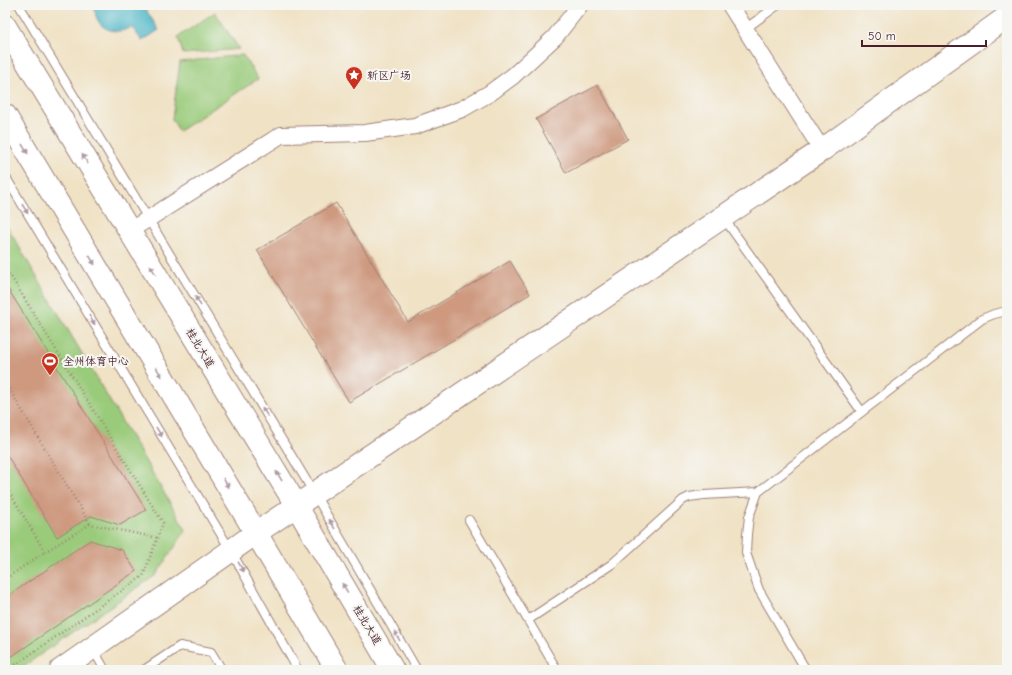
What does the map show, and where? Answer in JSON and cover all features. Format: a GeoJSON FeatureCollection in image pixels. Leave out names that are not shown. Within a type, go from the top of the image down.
{"type":"FeatureCollection","features":[{"type":"Feature","properties":{"kind":"main road"},"geometry":{"type":"LineString","coordinates":[[61,670],[314,493],[822,150],[1007,17]]}},
{"type":"Feature","properties":{"kind":"main road","name":"桂北大道"},"geometry":{"type":"LineString","coordinates":[[5,26],[296,506],[393,670]]}},
{"type":"Feature","properties":{"kind":"main road"},"geometry":{"type":"LineString","coordinates":[[5,116],[337,670]]}},
{"type":"Feature","properties":{"kind":"street"},"geometry":{"type":"LineString","coordinates":[[129,231],[281,135],[365,134],[415,126],[462,109],[513,76],[555,37],[580,5]]}},
{"type":"Feature","properties":{"kind":"street"},"geometry":{"type":"LineString","coordinates":[[730,5],[822,150]]}},
{"type":"Feature","properties":{"kind":"lane"},"geometry":{"type":"LineString","coordinates":[[19,5],[314,493],[417,670]]}},
{"type":"Feature","properties":{"kind":"lane"},"geometry":{"type":"LineString","coordinates":[[745,29],[778,5]]}},
{"type":"Feature","properties":{"kind":"lane"},"geometry":{"type":"LineString","coordinates":[[5,176],[231,551],[298,670]]}},
{"type":"Feature","properties":{"kind":"lane"},"geometry":{"type":"LineString","coordinates":[[723,217],[862,412]]}},
{"type":"Feature","properties":{"kind":"lane"},"geometry":{"type":"LineString","coordinates":[[806,670],[759,590],[746,553],[746,534],[749,517],[758,492],[982,319],[1007,311]]}},
{"type":"Feature","properties":{"kind":"lane"},"geometry":{"type":"LineString","coordinates":[[528,620],[612,564],[683,500],[689,497],[704,495],[758,492]]}},
{"type":"Feature","properties":{"kind":"lane"},"geometry":{"type":"LineString","coordinates":[[469,520],[557,670]]}},
{"type":"Feature","properties":{"kind":"lane"},"geometry":{"type":"LineString","coordinates":[[144,670],[180,646],[211,652],[222,670]]}},
{"type":"Feature","properties":{"kind":"lane"},"geometry":{"type":"LineString","coordinates":[[92,648],[105,670]]}},
{"type":"Feature","properties":{"kind":"path"},"geometry":{"type":"LineString","coordinates":[[5,267],[163,523],[143,576],[8,670]]}},
{"type":"Feature","properties":{"kind":"path"},"geometry":{"type":"LineString","coordinates":[[5,382],[90,524]]}},
{"type":"Feature","properties":{"kind":"path"},"geometry":{"type":"LineString","coordinates":[[5,486],[45,552]]}},
{"type":"Feature","properties":{"kind":"path"},"geometry":{"type":"LineString","coordinates":[[5,579],[90,524],[158,538]]}},
{"type":"Feature","properties":{"kind":"green space"},"geometry":{"type":"Polygon","coordinates":[[[215,12],[239,49],[183,54],[178,37],[215,12]]]}},
{"type":"Feature","properties":{"kind":"green space"},"geometry":{"type":"Polygon","coordinates":[[[243,55],[258,79],[179,131],[172,119],[180,62],[243,55]]]}},
{"type":"Feature","properties":{"kind":"green space","name":"全州体育中心"},"geometry":{"type":"Polygon","coordinates":[[[5,223],[186,530],[156,575],[18,670],[5,670],[5,223]]]}},
{"type":"Feature","properties":{"kind":"water"},"geometry":{"type":"Polygon","coordinates":[[[95,5],[143,5],[159,30],[142,41],[132,27],[118,31],[106,28],[97,20],[95,5]]]}},
{"type":"Feature","properties":{"kind":"building"},"geometry":{"type":"Polygon","coordinates":[[[598,85],[628,139],[566,173],[536,119],[598,85]]]}},
{"type":"Feature","properties":{"kind":"building"},"geometry":{"type":"Polygon","coordinates":[[[336,203],[408,322],[510,261],[530,294],[349,402],[257,250],[336,203]]]}},
{"type":"Feature","properties":{"kind":"building"},"geometry":{"type":"Polygon","coordinates":[[[5,284],[146,510],[120,525],[91,516],[57,537],[5,452],[5,284]]]}},
{"type":"Feature","properties":{"kind":"building"},"geometry":{"type":"Polygon","coordinates":[[[90,540],[122,550],[136,571],[5,661],[5,598],[90,540]]]}},
{"type":"Feature","properties":{"kind":"place","name":"新区广场"},"geometry":{"type":"Point","coordinates":[354,90]}},
{"type":"Feature","properties":{"kind":"place","name":"全州体育中心"},"geometry":{"type":"Point","coordinates":[50,376]}}]}
